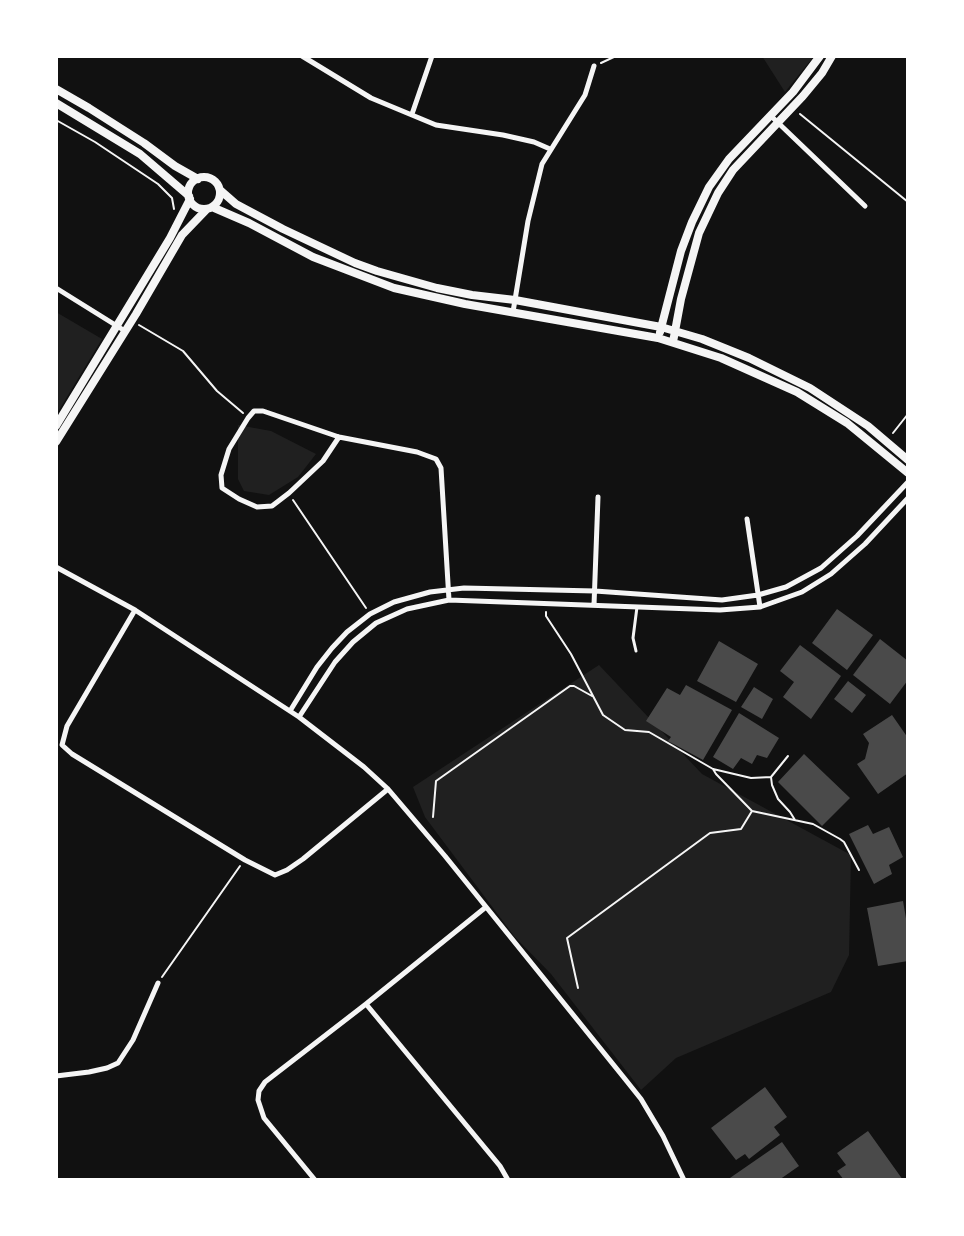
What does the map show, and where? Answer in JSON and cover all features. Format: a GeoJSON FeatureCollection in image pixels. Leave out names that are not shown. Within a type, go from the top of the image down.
{"type":"FeatureCollection","features":[{"type":"Feature","properties":{"kind":"street"},"geometry":{"type":"LineString","coordinates":[[302,56],[372,98],[436,125],[503,135],[534,142],[550,149]]}},
{"type":"Feature","properties":{"kind":"street"},"geometry":{"type":"LineString","coordinates":[[412,114],[432,56]]}},
{"type":"Feature","properties":{"kind":"street"},"geometry":{"type":"LineString","coordinates":[[658,338],[666,301],[684,241],[709,187],[729,159],[771,116],[807,75],[820,56]]}},
{"type":"Feature","properties":{"kind":"street"},"geometry":{"type":"LineString","coordinates":[[673,342],[681,299],[699,233],[707,215],[729,176],[792,109],[822,73],[832,56]]}},
{"type":"Feature","properties":{"kind":"street"},"geometry":{"type":"LineString","coordinates":[[513,312],[535,188],[542,164],[585,95],[594,66]]}},
{"type":"Feature","properties":{"kind":"street"},"geometry":{"type":"LineString","coordinates":[[56,89],[128,132],[175,166],[198,179]]}},
{"type":"Feature","properties":{"kind":"street"},"geometry":{"type":"LineString","coordinates":[[56,103],[140,154],[189,197],[196,206],[209,208],[249,223],[313,257],[394,288],[436,298],[658,338],[721,358],[797,392],[847,423],[908,473]]}},
{"type":"Feature","properties":{"kind":"street"},"geometry":{"type":"LineString","coordinates":[[771,116],[865,206]]}},
{"type":"Feature","properties":{"kind":"street"},"geometry":{"type":"LineString","coordinates":[[56,426],[183,214],[191,184],[205,177],[212,180],[236,204],[307,241],[355,263],[386,274],[437,288],[472,295],[515,300],[661,327],[749,358],[788,376],[838,405],[887,441],[908,460]]}},
{"type":"Feature","properties":{"kind":"street"},"geometry":{"type":"LineString","coordinates":[[56,442],[136,314],[182,235],[219,199],[220,190]]}},
{"type":"Feature","properties":{"kind":"street"},"geometry":{"type":"LineString","coordinates":[[56,288],[125,331]]}},
{"type":"Feature","properties":{"kind":"street"},"geometry":{"type":"LineString","coordinates":[[339,437],[323,461],[272,506],[257,507],[239,499],[222,488],[221,475],[229,449],[254,411],[263,411],[339,437],[417,452],[436,459],[441,468],[449,600]]}},
{"type":"Feature","properties":{"kind":"street"},"geometry":{"type":"LineString","coordinates":[[290,711],[317,667],[347,632],[370,614],[406,598],[448,589],[594,592],[722,600],[758,595],[786,587],[821,568],[857,536],[908,482]]}},
{"type":"Feature","properties":{"kind":"street"},"geometry":{"type":"LineString","coordinates":[[594,605],[598,497]]}},
{"type":"Feature","properties":{"kind":"street"},"geometry":{"type":"LineString","coordinates":[[299,717],[335,662],[366,631],[376,623],[407,609],[449,600],[720,610],[760,607],[802,592],[831,574],[865,544],[908,498]]}},
{"type":"Feature","properties":{"kind":"street"},"geometry":{"type":"LineString","coordinates":[[747,520],[760,607]]}},
{"type":"Feature","properties":{"kind":"street"},"geometry":{"type":"LineString","coordinates":[[56,567],[135,610],[299,717],[357,761],[388,789],[445,856],[641,1100],[663,1136],[684,1180]]}},
{"type":"Feature","properties":{"kind":"street"},"geometry":{"type":"LineString","coordinates":[[135,610],[67,726],[62,745],[72,754],[245,860],[275,874],[287,870],[303,859],[388,789]]}},
{"type":"Feature","properties":{"kind":"street"},"geometry":{"type":"LineString","coordinates":[[315,1180],[264,1118],[258,1100],[259,1091],[265,1082],[366,1004],[486,907]]}},
{"type":"Feature","properties":{"kind":"street"},"geometry":{"type":"LineString","coordinates":[[56,1076],[89,1072],[107,1068],[118,1063],[132,1040],[158,983]]}},
{"type":"Feature","properties":{"kind":"street"},"geometry":{"type":"LineString","coordinates":[[366,1004],[500,1166],[508,1180]]}},
{"type":"Feature","properties":{"kind":"lane"},"geometry":{"type":"LineString","coordinates":[[636,651],[633,638],[637,606]]}},
{"type":"Feature","properties":{"kind":"path"},"geometry":{"type":"LineString","coordinates":[[594,66],[616,56]]}},
{"type":"Feature","properties":{"kind":"path"},"geometry":{"type":"LineString","coordinates":[[792,109],[908,202]]}},
{"type":"Feature","properties":{"kind":"path"},"geometry":{"type":"LineString","coordinates":[[56,120],[95,142],[158,184],[172,198],[174,211],[183,214]]}},
{"type":"Feature","properties":{"kind":"path"},"geometry":{"type":"LineString","coordinates":[[136,314],[140,325],[183,351],[216,391],[248,418]]}},
{"type":"Feature","properties":{"kind":"path"},"geometry":{"type":"LineString","coordinates":[[887,441],[908,414]]}},
{"type":"Feature","properties":{"kind":"path"},"geometry":{"type":"LineString","coordinates":[[289,493],[370,614]]}},
{"type":"Feature","properties":{"kind":"path"},"geometry":{"type":"LineString","coordinates":[[547,603],[546,616],[571,654],[603,715],[625,730],[649,732],[713,769],[751,778],[771,777]]}},
{"type":"Feature","properties":{"kind":"path"},"geometry":{"type":"LineString","coordinates":[[433,817],[436,781],[570,686],[574,686],[592,696]]}},
{"type":"Feature","properties":{"kind":"path"},"geometry":{"type":"LineString","coordinates":[[788,756],[771,777],[778,799],[795,820]]}},
{"type":"Feature","properties":{"kind":"path"},"geometry":{"type":"LineString","coordinates":[[713,769],[752,811],[813,824],[840,839],[844,842],[859,870]]}},
{"type":"Feature","properties":{"kind":"path"},"geometry":{"type":"LineString","coordinates":[[578,988],[567,938],[710,833],[741,829],[752,811]]}},
{"type":"Feature","properties":{"kind":"path"},"geometry":{"type":"LineString","coordinates":[[158,983],[245,860]]}},
{"type":"Feature","properties":{"kind":"shaded area"},"geometry":{"type":"Polygon","coordinates":[[[762,56],[814,56],[785,92],[762,56]]]}},
{"type":"Feature","properties":{"kind":"shaded area"},"geometry":{"type":"Polygon","coordinates":[[[56,312],[102,339],[56,415],[56,312]]]}},
{"type":"Feature","properties":{"kind":"shaded area"},"geometry":{"type":"Polygon","coordinates":[[[238,425],[271,431],[316,454],[298,477],[269,495],[244,491],[238,479],[238,425]]]}},
{"type":"Feature","properties":{"kind":"shaded area"},"geometry":{"type":"Polygon","coordinates":[[[599,665],[702,774],[851,855],[849,955],[831,992],[676,1058],[641,1090],[551,974],[514,936],[425,817],[413,787],[599,665]]]}},
{"type":"Feature","properties":{"kind":"building"},"geometry":{"type":"Polygon","coordinates":[[[837,609],[873,635],[847,670],[812,643],[837,609]]]}},
{"type":"Feature","properties":{"kind":"building"},"geometry":{"type":"Polygon","coordinates":[[[880,639],[908,661],[908,680],[890,704],[853,675],[880,639]]]}},
{"type":"Feature","properties":{"kind":"building"},"geometry":{"type":"Polygon","coordinates":[[[719,641],[758,664],[736,702],[697,681],[719,641]]]}},
{"type":"Feature","properties":{"kind":"building"},"geometry":{"type":"Polygon","coordinates":[[[800,645],[841,676],[811,719],[783,697],[794,682],[780,671],[800,645]]]}},
{"type":"Feature","properties":{"kind":"building"},"geometry":{"type":"Polygon","coordinates":[[[848,681],[866,695],[852,713],[834,699],[848,681]]]}},
{"type":"Feature","properties":{"kind":"building"},"geometry":{"type":"Polygon","coordinates":[[[686,685],[732,710],[703,760],[668,741],[671,737],[646,721],[667,688],[680,695],[686,685]]]}},
{"type":"Feature","properties":{"kind":"building"},"geometry":{"type":"Polygon","coordinates":[[[754,687],[773,699],[762,719],[741,707],[754,687]]]}},
{"type":"Feature","properties":{"kind":"building"},"geometry":{"type":"Polygon","coordinates":[[[739,713],[779,738],[767,758],[757,755],[752,764],[741,758],[733,769],[713,757],[739,713]]]}},
{"type":"Feature","properties":{"kind":"building"},"geometry":{"type":"Polygon","coordinates":[[[892,715],[908,738],[908,773],[878,794],[857,764],[865,759],[869,743],[863,734],[892,715]]]}},
{"type":"Feature","properties":{"kind":"building"},"geometry":{"type":"Polygon","coordinates":[[[804,754],[850,798],[822,826],[778,782],[804,754]]]}},
{"type":"Feature","properties":{"kind":"building"},"geometry":{"type":"Polygon","coordinates":[[[868,825],[873,834],[889,827],[903,857],[889,865],[892,874],[874,884],[849,834],[868,825]]]}},
{"type":"Feature","properties":{"kind":"building"},"geometry":{"type":"Polygon","coordinates":[[[903,901],[908,930],[908,961],[878,966],[867,908],[903,901]]]}},
{"type":"Feature","properties":{"kind":"building"},"geometry":{"type":"Polygon","coordinates":[[[765,1087],[787,1117],[774,1127],[780,1135],[749,1159],[745,1154],[736,1160],[711,1128],[765,1087]]]}},
{"type":"Feature","properties":{"kind":"building"},"geometry":{"type":"Polygon","coordinates":[[[868,1131],[903,1180],[844,1180],[837,1171],[846,1165],[837,1153],[868,1131]]]}},
{"type":"Feature","properties":{"kind":"building"},"geometry":{"type":"Polygon","coordinates":[[[782,1142],[799,1166],[779,1180],[767,1180],[766,1178],[764,1180],[727,1180],[782,1142]]]}}]}
